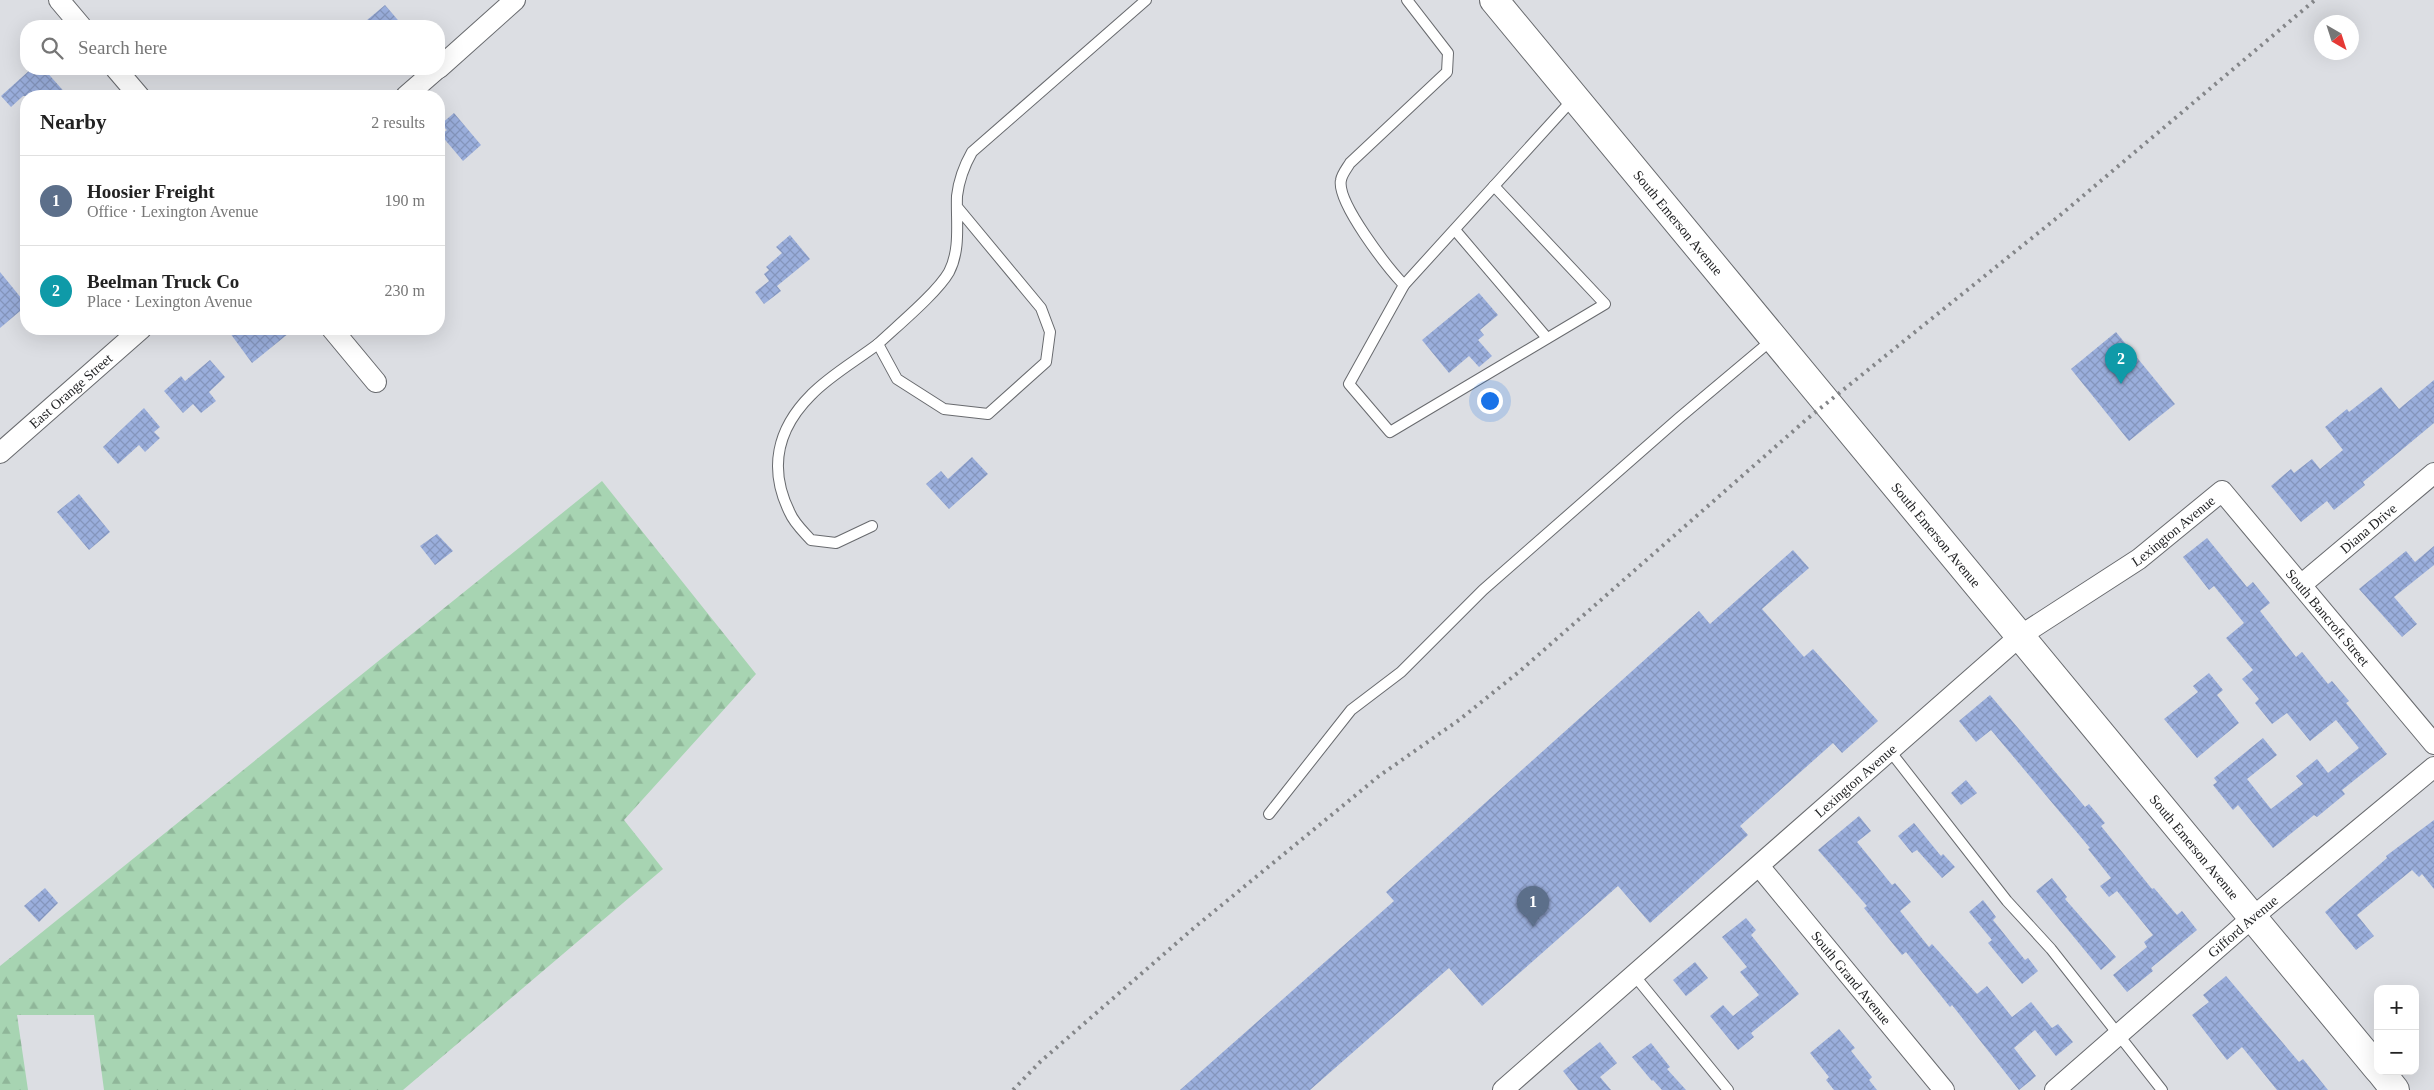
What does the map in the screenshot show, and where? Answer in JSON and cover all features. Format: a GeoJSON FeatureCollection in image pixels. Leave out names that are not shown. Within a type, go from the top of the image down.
{"type":"FeatureCollection","features":[{"type":"Feature","properties":{"kind":"main road","name":"South Emerson Avenue"},"geometry":{"type":"LineString","coordinates":[[1494,0],[2374,1064]]}},
{"type":"Feature","properties":{"kind":"main road","name":"South Emerson Avenue"},"geometry":{"type":"LineString","coordinates":[[2383,1075],[2396,1090]]}},
{"type":"Feature","properties":{"kind":"street"},"geometry":{"type":"LineString","coordinates":[[59,0],[76,20]]}},
{"type":"Feature","properties":{"kind":"street"},"geometry":{"type":"LineString","coordinates":[[445,62],[515,0]]}},
{"type":"Feature","properties":{"kind":"street"},"geometry":{"type":"LineString","coordinates":[[121,75],[134,90]]}},
{"type":"Feature","properties":{"kind":"street"},"geometry":{"type":"LineString","coordinates":[[413,90],[430,75]]}},
{"type":"Feature","properties":{"kind":"street","name":"East Orange Street"},"geometry":{"type":"LineString","coordinates":[[0,453],[135,335]]}},
{"type":"Feature","properties":{"kind":"street"},"geometry":{"type":"LineString","coordinates":[[337,335],[376,382]]}},
{"type":"Feature","properties":{"kind":"street","name":"Diana Drive"},"geometry":{"type":"LineString","coordinates":[[2302,585],[2434,473]]}},
{"type":"Feature","properties":{"kind":"street","name":"Lexington Avenue"},"geometry":{"type":"LineString","coordinates":[[1504,1090],[2020,636],[2140,559],[2222,491]]}},
{"type":"Feature","properties":{"kind":"street","name":"South Bancroft Street"},"geometry":{"type":"LineString","coordinates":[[2222,491],[2434,744]]}},
{"type":"Feature","properties":{"kind":"street","name":"Gifford Avenue"},"geometry":{"type":"LineString","coordinates":[[2055,1090],[2253,917],[2434,767]]}},
{"type":"Feature","properties":{"kind":"street","name":"South Grand Avenue"},"geometry":{"type":"LineString","coordinates":[[1759,866],[1944,1090]]}},
{"type":"Feature","properties":{"kind":"lane"},"geometry":{"type":"LineString","coordinates":[[872,526],[836,543],[811,540],[790,514],[778,479],[778,448],[788,425],[811,395],[878,344],[938,286],[949,272],[956,253],[957,195],[962,170],[972,152],[1146,0]]}},
{"type":"Feature","properties":{"kind":"lane"},"geometry":{"type":"LineString","coordinates":[[1404,286],[1375,250],[1347,205],[1343,198],[1340,180],[1350,163],[1447,72],[1448,52],[1407,0]]}},
{"type":"Feature","properties":{"kind":"lane"},"geometry":{"type":"LineString","coordinates":[[1494,186],[1605,304],[1390,432],[1350,384],[1404,286],[1494,186],[1575,98]]}},
{"type":"Feature","properties":{"kind":"lane"},"geometry":{"type":"LineString","coordinates":[[878,344],[897,379],[944,409],[988,414],[1046,362],[1050,332],[1042,308],[958,208]]}},
{"type":"Feature","properties":{"kind":"lane"},"geometry":{"type":"LineString","coordinates":[[1455,230],[1547,338]]}},
{"type":"Feature","properties":{"kind":"lane"},"geometry":{"type":"LineString","coordinates":[[1269,814],[1351,710],[1401,672],[1483,590],[1679,418],[1774,338]]}},
{"type":"Feature","properties":{"kind":"lane"},"geometry":{"type":"LineString","coordinates":[[1890,751],[2007,901],[2050,949],[2162,1090]]}},
{"type":"Feature","properties":{"kind":"lane"},"geometry":{"type":"LineString","coordinates":[[1634,976],[1728,1090]]}},
{"type":"Feature","properties":{"kind":"green space"},"geometry":{"type":"Polygon","coordinates":[[[602,481],[756,674],[624,820],[663,869],[403,1090],[104,1090],[94,1015],[17,1015],[28,1090],[0,1090],[0,966],[602,481]]]}},
{"type":"Feature","properties":{"kind":"building"},"geometry":{"type":"Polygon","coordinates":[[[385,5],[398,20],[367,20],[385,5]]]}},
{"type":"Feature","properties":{"kind":"building"},"geometry":{"type":"Polygon","coordinates":[[[24,75],[49,75],[63,90],[20,90],[20,99],[11,107],[1,96],[24,75]]]}},
{"type":"Feature","properties":{"kind":"building"},"geometry":{"type":"Polygon","coordinates":[[[454,113],[481,145],[463,161],[445,140],[445,132],[447,130],[445,128],[445,121],[454,113]]]}},
{"type":"Feature","properties":{"kind":"building"},"geometry":{"type":"Polygon","coordinates":[[[790,235],[810,259],[777,286],[781,291],[764,304],[755,292],[769,281],[764,274],[769,270],[766,267],[782,253],[776,247],[790,235]]]}},
{"type":"Feature","properties":{"kind":"building"},"geometry":{"type":"Polygon","coordinates":[[[0,272],[20,297],[20,311],[0,328],[0,272]]]}},
{"type":"Feature","properties":{"kind":"building"},"geometry":{"type":"Polygon","coordinates":[[[1479,293],[1498,315],[1480,330],[1484,335],[1478,340],[1492,356],[1479,367],[1469,356],[1449,373],[1422,340],[1479,293]]]}},
{"type":"Feature","properties":{"kind":"building"},"geometry":{"type":"Polygon","coordinates":[[[2116,332],[2175,404],[2129,441],[2071,369],[2116,332]]]}},
{"type":"Feature","properties":{"kind":"building"},"geometry":{"type":"Polygon","coordinates":[[[231,335],[287,335],[252,363],[231,335]]]}},
{"type":"Feature","properties":{"kind":"building"},"geometry":{"type":"Polygon","coordinates":[[[210,360],[225,377],[209,392],[216,401],[201,413],[193,404],[183,413],[164,391],[181,376],[185,381],[210,360]]]}},
{"type":"Feature","properties":{"kind":"building"},"geometry":{"type":"Polygon","coordinates":[[[2434,380],[2434,423],[2363,482],[2365,485],[2334,510],[2327,501],[2301,522],[2271,486],[2291,469],[2294,473],[2312,459],[2320,469],[2343,450],[2325,427],[2347,409],[2349,412],[2381,387],[2399,409],[2434,380]]]}},
{"type":"Feature","properties":{"kind":"building"},"geometry":{"type":"Polygon","coordinates":[[[144,408],[160,427],[154,432],[160,438],[145,452],[139,445],[118,464],[103,447],[144,408]]]}},
{"type":"Feature","properties":{"kind":"building"},"geometry":{"type":"Polygon","coordinates":[[[972,457],[988,474],[949,509],[926,484],[941,471],[948,479],[972,457]]]}},
{"type":"Feature","properties":{"kind":"building"},"geometry":{"type":"Polygon","coordinates":[[[79,494],[110,532],[89,550],[57,512],[79,494]]]}},
{"type":"Feature","properties":{"kind":"building"},"geometry":{"type":"Polygon","coordinates":[[[437,534],[453,551],[435,565],[420,546],[437,534]]]}},
{"type":"Feature","properties":{"kind":"building"},"geometry":{"type":"Polygon","coordinates":[[[2207,538],[2247,587],[2253,582],[2270,603],[2260,611],[2296,657],[2302,652],[2328,684],[2332,681],[2349,701],[2346,703],[2387,754],[2342,790],[2345,794],[2317,817],[2314,815],[2273,848],[2238,805],[2233,810],[2213,785],[2217,782],[2214,778],[2263,738],[2277,755],[2247,779],[2271,809],[2303,784],[2296,776],[2317,759],[2328,773],[2359,748],[2336,720],[2310,741],[2287,713],[2272,724],[2255,703],[2259,699],[2242,679],[2253,670],[2226,638],[2244,623],[2214,586],[2209,590],[2183,557],[2207,538]]]}},
{"type":"Feature","properties":{"kind":"building"},"geometry":{"type":"Polygon","coordinates":[[[2434,546],[2434,565],[2394,597],[2417,624],[2402,637],[2359,589],[2406,551],[2415,562],[2434,546]]]}},
{"type":"Feature","properties":{"kind":"building"},"geometry":{"type":"Polygon","coordinates":[[[1793,550],[1809,568],[1762,609],[1804,657],[1813,649],[1878,721],[1842,753],[1833,743],[1740,826],[1748,835],[1650,923],[1618,886],[1482,1006],[1449,968],[1310,1090],[1180,1090],[1394,901],[1386,892],[1699,611],[1710,624],[1793,550]]]}},
{"type":"Feature","properties":{"kind":"building"},"geometry":{"type":"Polygon","coordinates":[[[2209,673],[2223,690],[2217,695],[2239,723],[2197,758],[2164,719],[2198,692],[2193,686],[2209,673]]]}},
{"type":"Feature","properties":{"kind":"building"},"geometry":{"type":"Polygon","coordinates":[[[1990,695],[2085,807],[2089,804],[2105,823],[2101,826],[2152,889],[2154,888],[2177,915],[2182,911],[2197,930],[2151,968],[2153,971],[2127,992],[2113,975],[2147,947],[2144,942],[2153,935],[2117,891],[2109,897],[2100,886],[2111,878],[2088,849],[2090,848],[1991,730],[1976,742],[1959,721],[1990,695]]]}},
{"type":"Feature","properties":{"kind":"building"},"geometry":{"type":"Polygon","coordinates":[[[1966,780],[1977,793],[1961,805],[1951,793],[1966,780]]]}},
{"type":"Feature","properties":{"kind":"building"},"geometry":{"type":"Polygon","coordinates":[[[1859,816],[1871,831],[1857,842],[1892,885],[1895,883],[1911,902],[1900,911],[1929,947],[1932,944],[1977,994],[1987,986],[2012,1017],[2031,1002],[2052,1028],[2058,1024],[2073,1042],[2056,1056],[2035,1030],[2014,1048],[2036,1076],[2019,1090],[1952,1005],[1950,1007],[1906,952],[1902,955],[1864,908],[1867,906],[1818,850],[1859,816]]]}},
{"type":"Feature","properties":{"kind":"building"},"geometry":{"type":"Polygon","coordinates":[[[2434,820],[2434,889],[2422,874],[2419,877],[2412,870],[2357,915],[2374,936],[2356,950],[2325,912],[2387,858],[2386,856],[2434,820]]]}},
{"type":"Feature","properties":{"kind":"building"},"geometry":{"type":"Polygon","coordinates":[[[1914,823],[1941,856],[1943,854],[1955,867],[1942,878],[1917,850],[1912,853],[1898,836],[1914,823]]]}},
{"type":"Feature","properties":{"kind":"building"},"geometry":{"type":"Polygon","coordinates":[[[2052,878],[2067,897],[2065,899],[2116,957],[2101,970],[2036,891],[2052,878]]]}},
{"type":"Feature","properties":{"kind":"building"},"geometry":{"type":"Polygon","coordinates":[[[45,888],[58,903],[39,922],[24,906],[45,888]]]}},
{"type":"Feature","properties":{"kind":"building"},"geometry":{"type":"Polygon","coordinates":[[[1983,900],[1996,917],[1993,920],[2025,960],[2028,958],[2038,971],[2022,984],[1988,943],[1992,940],[1969,912],[1983,900]]]}},
{"type":"Feature","properties":{"kind":"building"},"geometry":{"type":"Polygon","coordinates":[[[1746,918],[1756,930],[1751,935],[1799,994],[1751,1033],[1754,1037],[1738,1050],[1710,1016],[1723,1005],[1733,1016],[1759,995],[1740,972],[1747,967],[1722,937],[1746,918]]]}},
{"type":"Feature","properties":{"kind":"building"},"geometry":{"type":"Polygon","coordinates":[[[1695,962],[1708,978],[1686,996],[1673,980],[1695,962]]]}},
{"type":"Feature","properties":{"kind":"building"},"geometry":{"type":"Polygon","coordinates":[[[2226,976],[2299,1062],[2303,1059],[2328,1090],[2277,1090],[2242,1047],[2227,1060],[2192,1015],[2209,1002],[2203,995],[2226,976]]]}},
{"type":"Feature","properties":{"kind":"building"},"geometry":{"type":"Polygon","coordinates":[[[1839,1029],[1855,1048],[1851,1051],[1872,1077],[1869,1080],[1877,1090],[1834,1090],[1826,1080],[1829,1077],[1810,1053],[1839,1029]]]}},
{"type":"Feature","properties":{"kind":"building"},"geometry":{"type":"Polygon","coordinates":[[[1600,1042],[1617,1063],[1600,1077],[1611,1090],[1578,1090],[1563,1071],[1600,1042]]]}},
{"type":"Feature","properties":{"kind":"building"},"geometry":{"type":"Polygon","coordinates":[[[1651,1043],[1670,1067],[1667,1069],[1686,1090],[1662,1090],[1632,1057],[1651,1043]]]}},
{"type":"Feature","properties":{"kind":"railway"},"geometry":{"type":"LineString","coordinates":[[1013,1090],[1040,1062],[1195,927],[1379,776],[1459,720],[1520,671],[1807,419],[2058,217],[2315,0]]}},
{"type":"Feature","properties":{"kind":"place","name":"Beelman Truck Co"},"geometry":{"type":"Point","coordinates":[2121,384]}},
{"type":"Feature","properties":{"kind":"place","name":"Hoosier Freight"},"geometry":{"type":"Point","coordinates":[1533,927]}}]}
